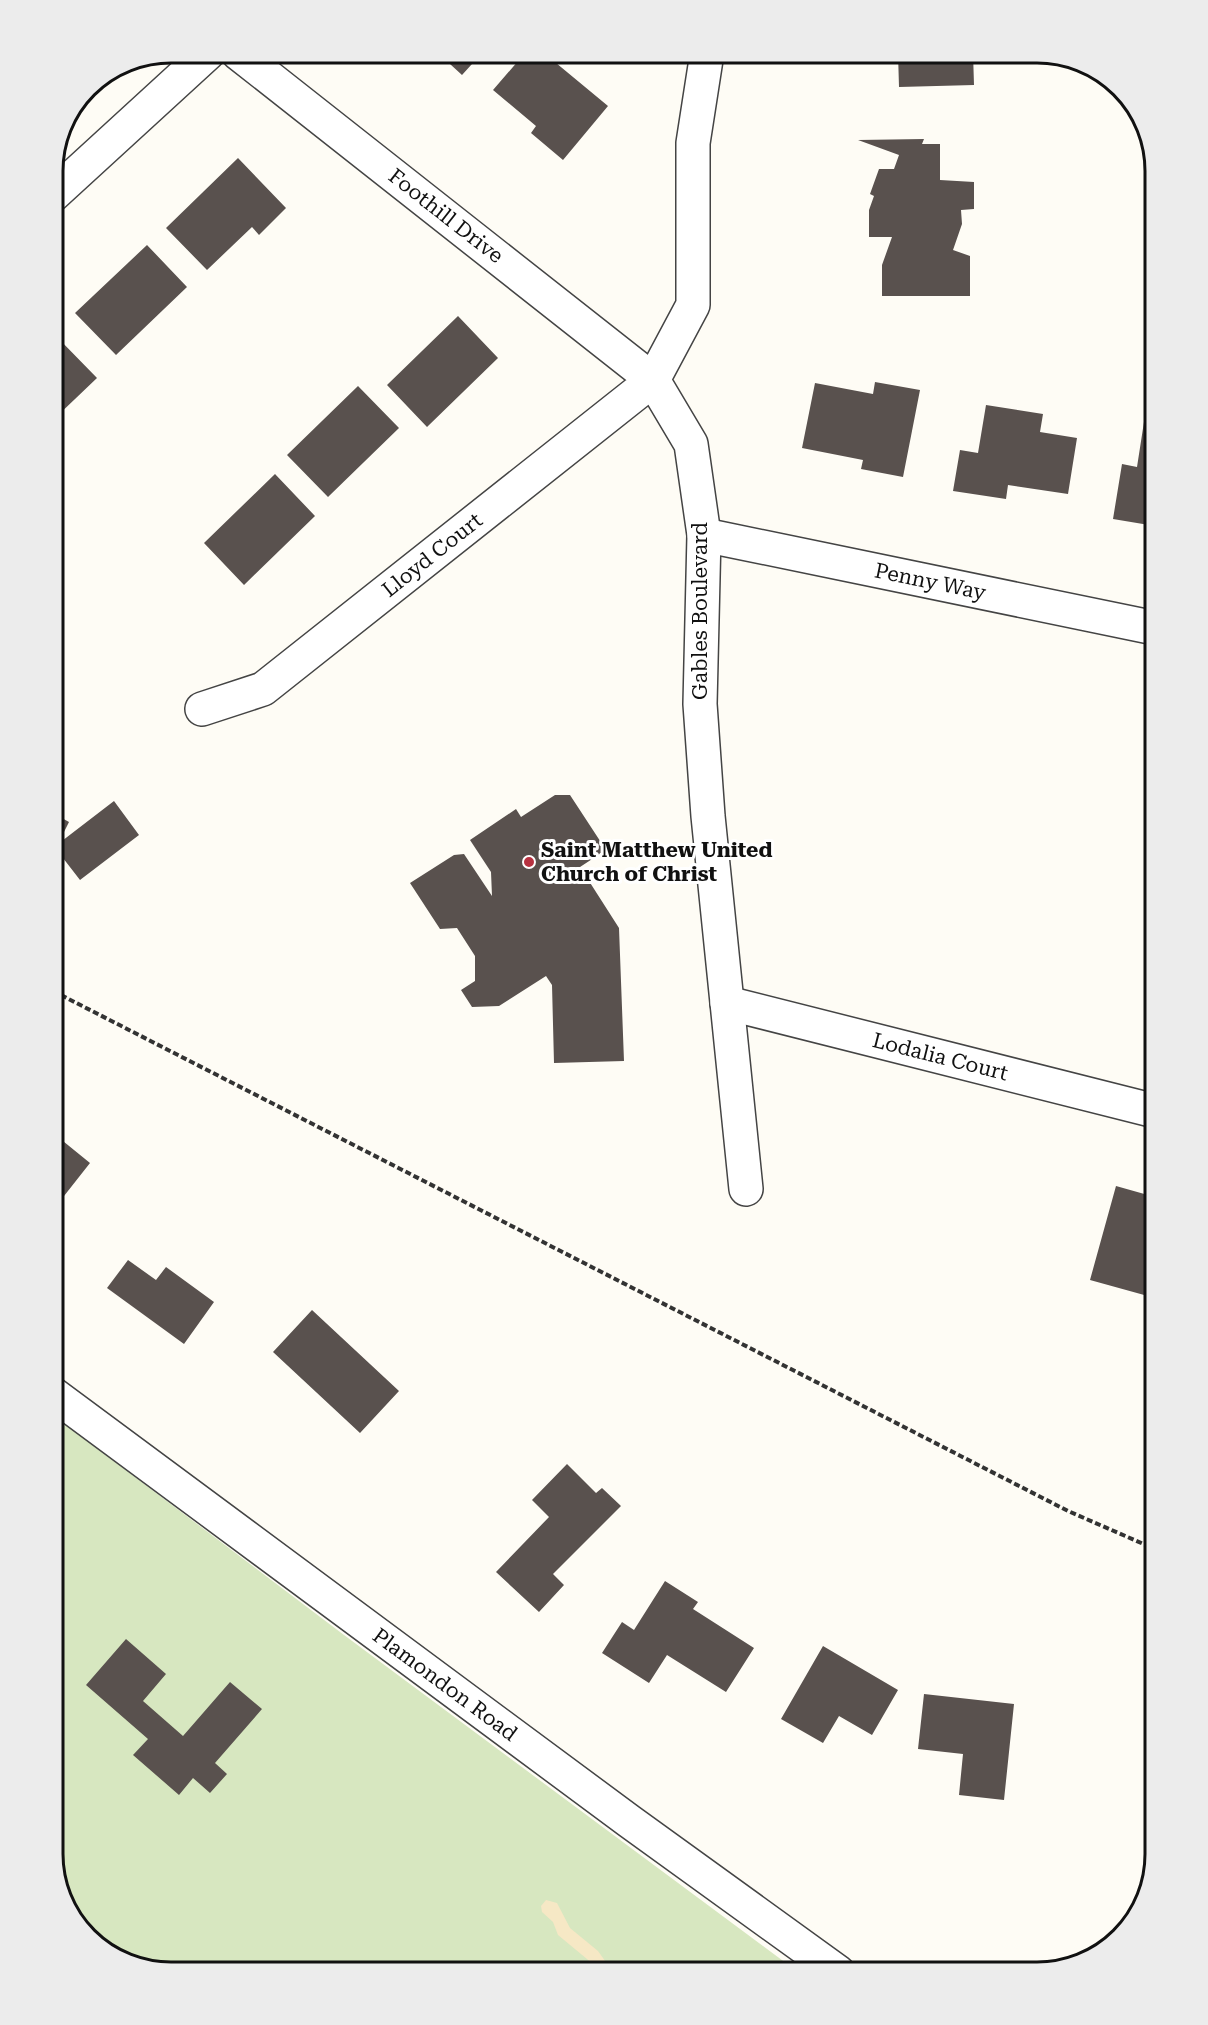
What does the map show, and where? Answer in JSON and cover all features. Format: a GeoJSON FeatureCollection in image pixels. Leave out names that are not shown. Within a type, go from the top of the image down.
{"type":"FeatureCollection","features":[{"type":"Feature","properties":{"kind":"street"},"geometry":{"type":"LineString","coordinates":[[63,186],[196,63]]}},
{"type":"Feature","properties":{"kind":"street","name":"Foothill Drive"},"geometry":{"type":"LineString","coordinates":[[252,63],[653,380]]}},
{"type":"Feature","properties":{"kind":"street"},"geometry":{"type":"LineString","coordinates":[[653,380],[693,305],[693,143],[705,63]]}},
{"type":"Feature","properties":{"kind":"street","name":"Gables Boulevard"},"geometry":{"type":"LineString","coordinates":[[653,380],[691,444],[704,535],[700,704],[708,816],[746,1189]]}},
{"type":"Feature","properties":{"kind":"street","name":"Lloyd Court"},"geometry":{"type":"LineString","coordinates":[[202,709],[262,689],[653,380]]}},
{"type":"Feature","properties":{"kind":"street","name":"Penny Way"},"geometry":{"type":"LineString","coordinates":[[704,535],[1145,626]]}},
{"type":"Feature","properties":{"kind":"street","name":"Lodalia Court"},"geometry":{"type":"LineString","coordinates":[[727,1003],[1145,1108]]}},
{"type":"Feature","properties":{"kind":"street","name":"Plamondon Road"},"geometry":{"type":"LineString","coordinates":[[63,1402],[629,1821],[824,1962]]}},
{"type":"Feature","properties":{"kind":"path"},"geometry":{"type":"LineString","coordinates":[[63,996],[1068,1511],[1145,1545]]}},
{"type":"Feature","properties":{"kind":"green space"},"geometry":{"type":"Polygon","coordinates":[[[63,1423],[344,1635],[785,1962],[164,1962],[136,1956],[111,1944],[90,1925],[74,1902],[63,1861],[63,1423]]]}},
{"type":"Feature","properties":{"kind":"sand"},"geometry":{"type":"Polygon","coordinates":[[[546,1900],[557,1903],[570,1928],[598,1951],[606,1962],[591,1962],[558,1935],[553,1922],[542,1912],[541,1906],[546,1900]]]}},
{"type":"Feature","properties":{"kind":"building"},"geometry":{"type":"Polygon","coordinates":[[[449,63],[473,63],[462,75],[449,63]]]}},
{"type":"Feature","properties":{"kind":"building"},"geometry":{"type":"Polygon","coordinates":[[[516,63],[556,63],[608,106],[563,160],[531,133],[536,126],[493,90],[516,63]]]}},
{"type":"Feature","properties":{"kind":"building"},"geometry":{"type":"Polygon","coordinates":[[[898,63],[973,63],[974,85],[899,87],[898,63]]]}},
{"type":"Feature","properties":{"kind":"building"},"geometry":{"type":"Polygon","coordinates":[[[924,139],[922,144],[940,144],[940,180],[974,182],[974,209],[961,210],[962,224],[953,250],[970,256],[970,296],[882,296],[882,265],[892,237],[869,237],[869,210],[874,196],[870,194],[879,169],[894,169],[899,155],[858,140],[924,139]]]}},
{"type":"Feature","properties":{"kind":"building"},"geometry":{"type":"Polygon","coordinates":[[[238,158],[286,208],[259,235],[252,227],[207,270],[166,228],[238,158]]]}},
{"type":"Feature","properties":{"kind":"building"},"geometry":{"type":"Polygon","coordinates":[[[147,245],[187,287],[116,355],[75,313],[147,245]]]}},
{"type":"Feature","properties":{"kind":"building"},"geometry":{"type":"Polygon","coordinates":[[[458,316],[498,358],[427,427],[387,385],[458,316]]]}},
{"type":"Feature","properties":{"kind":"building"},"geometry":{"type":"Polygon","coordinates":[[[63,343],[97,378],[63,410],[63,343]]]}},
{"type":"Feature","properties":{"kind":"building"},"geometry":{"type":"Polygon","coordinates":[[[875,382],[920,390],[903,477],[861,469],[863,460],[802,448],[815,383],[873,394],[875,382]]]}},
{"type":"Feature","properties":{"kind":"building"},"geometry":{"type":"Polygon","coordinates":[[[358,386],[399,428],[328,497],[287,455],[358,386]]]}},
{"type":"Feature","properties":{"kind":"building"},"geometry":{"type":"Polygon","coordinates":[[[986,405],[1043,414],[1040,432],[1077,438],[1068,494],[1008,485],[1006,499],[953,491],[960,450],[978,453],[986,405]]]}},
{"type":"Feature","properties":{"kind":"building"},"geometry":{"type":"Polygon","coordinates":[[[1145,415],[1145,524],[1113,519],[1122,464],[1137,467],[1145,415]]]}},
{"type":"Feature","properties":{"kind":"building"},"geometry":{"type":"Polygon","coordinates":[[[275,474],[315,516],[244,585],[204,543],[275,474]]]}},
{"type":"Feature","properties":{"kind":"building"},"geometry":{"type":"Polygon","coordinates":[[[555,795],[570,795],[606,850],[580,867],[619,928],[624,1061],[554,1063],[552,985],[546,976],[499,1006],[472,1007],[461,990],[475,981],[475,956],[457,928],[440,929],[410,883],[454,855],[464,854],[492,896],[491,872],[470,840],[516,809],[521,817],[555,795]]]}},
{"type":"Feature","properties":{"kind":"building"},"geometry":{"type":"Polygon","coordinates":[[[114,801],[139,835],[80,880],[63,858],[63,840],[114,801]]]}},
{"type":"Feature","properties":{"kind":"building"},"geometry":{"type":"Polygon","coordinates":[[[63,819],[69,822],[63,834],[63,819]]]}},
{"type":"Feature","properties":{"kind":"building"},"geometry":{"type":"Polygon","coordinates":[[[63,1141],[90,1163],[63,1197],[63,1141]]]}},
{"type":"Feature","properties":{"kind":"building"},"geometry":{"type":"Polygon","coordinates":[[[1116,1186],[1145,1194],[1145,1295],[1090,1280],[1116,1186]]]}},
{"type":"Feature","properties":{"kind":"building"},"geometry":{"type":"Polygon","coordinates":[[[128,1260],[156,1280],[166,1267],[214,1302],[184,1344],[107,1288],[128,1260]]]}},
{"type":"Feature","properties":{"kind":"building"},"geometry":{"type":"Polygon","coordinates":[[[312,1310],[399,1391],[360,1433],[273,1352],[312,1310]]]}},
{"type":"Feature","properties":{"kind":"building"},"geometry":{"type":"Polygon","coordinates":[[[567,1464],[596,1493],[602,1488],[621,1506],[553,1574],[564,1585],[539,1612],[496,1572],[549,1517],[532,1500],[567,1464]]]}},
{"type":"Feature","properties":{"kind":"building"},"geometry":{"type":"Polygon","coordinates":[[[665,1581],[698,1602],[693,1609],[754,1648],[726,1692],[667,1655],[649,1683],[602,1653],[622,1622],[634,1630],[665,1581]]]}},
{"type":"Feature","properties":{"kind":"building"},"geometry":{"type":"Polygon","coordinates":[[[126,1639],[166,1674],[143,1701],[183,1736],[230,1682],[262,1709],[215,1763],[227,1774],[210,1793],[193,1778],[179,1795],[133,1755],[148,1739],[86,1685],[126,1639]]]}},
{"type":"Feature","properties":{"kind":"building"},"geometry":{"type":"Polygon","coordinates":[[[823,1646],[898,1690],[872,1735],[839,1716],[823,1743],[781,1719],[823,1646]]]}},
{"type":"Feature","properties":{"kind":"building"},"geometry":{"type":"Polygon","coordinates":[[[924,1694],[1014,1704],[1004,1800],[959,1795],[963,1754],[918,1749],[924,1694]]]}},
{"type":"Feature","properties":{"kind":"place","name":"Saint Matthew United Church of Christ"},"geometry":{"type":"Point","coordinates":[529,862]}}]}
